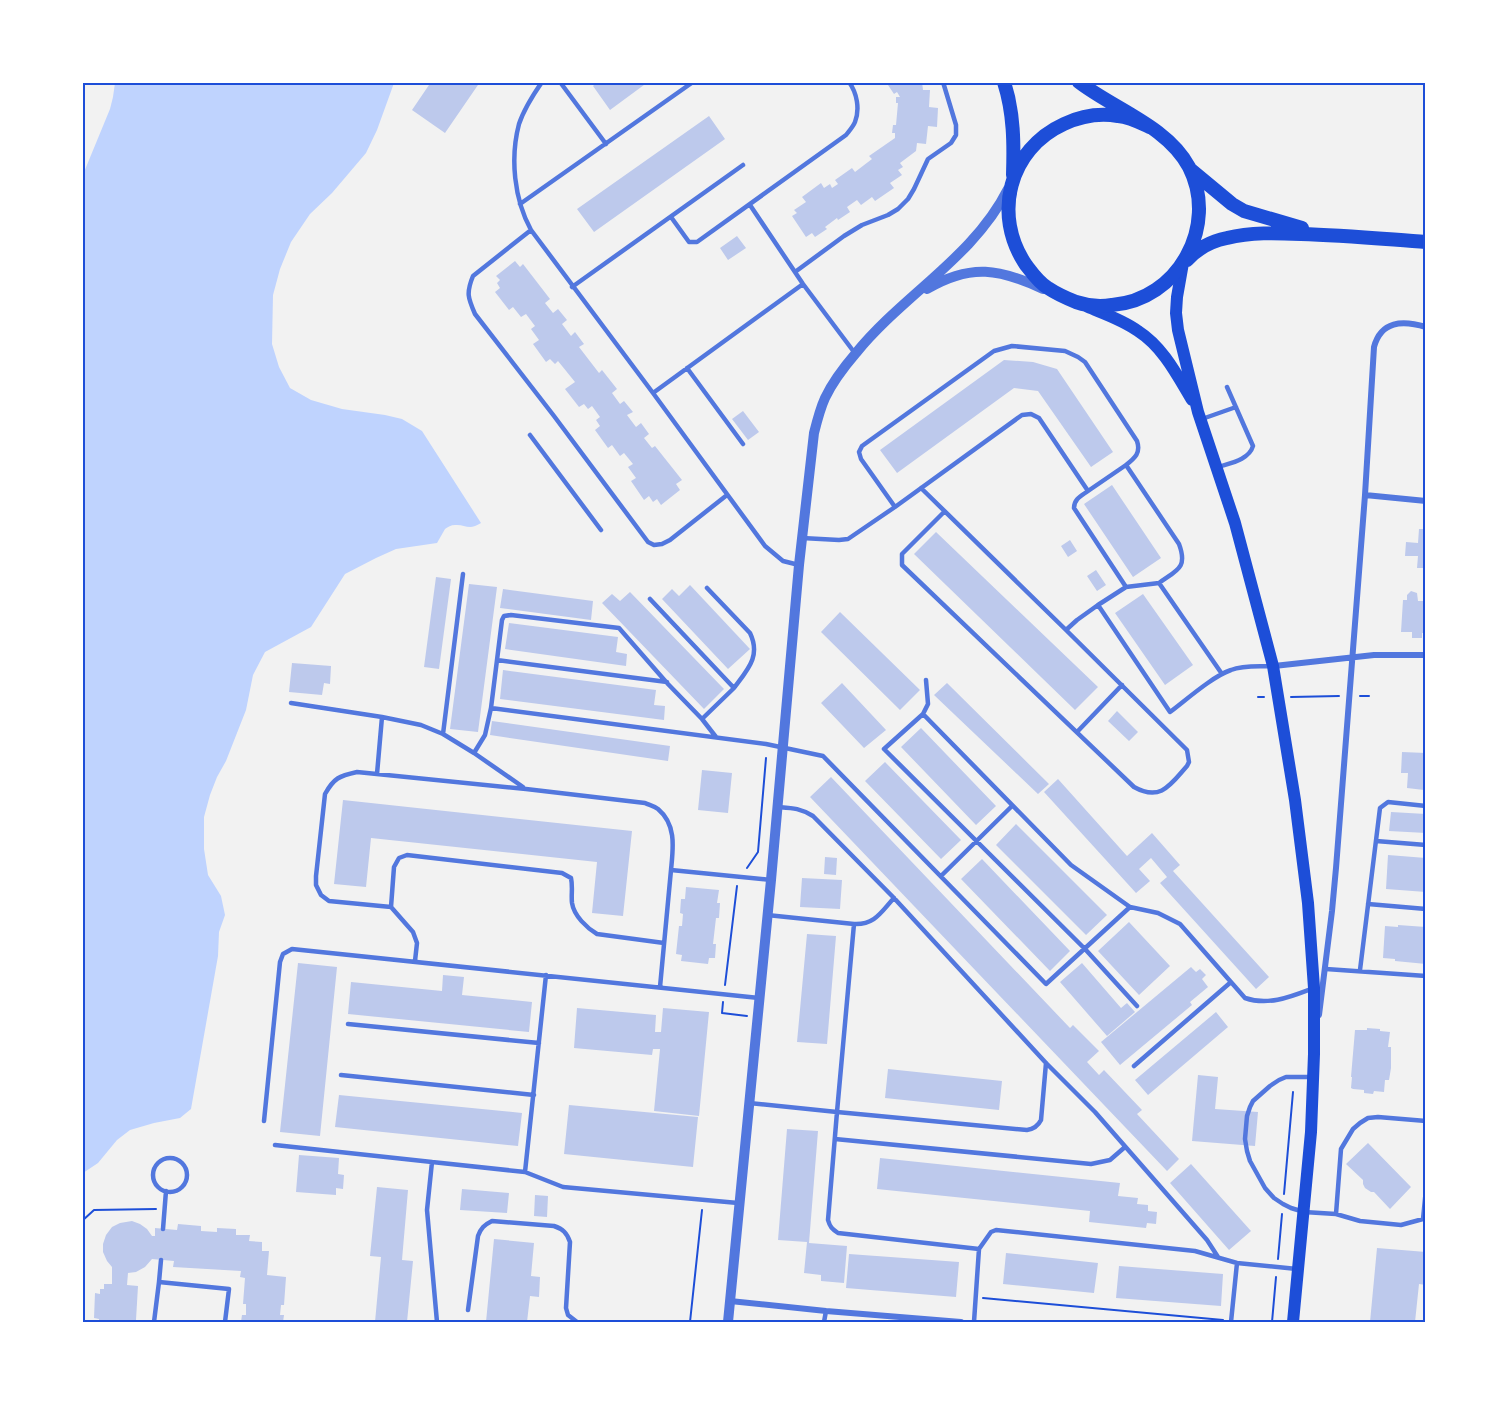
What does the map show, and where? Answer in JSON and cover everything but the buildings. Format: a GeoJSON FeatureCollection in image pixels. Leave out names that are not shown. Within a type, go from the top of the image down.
{"type":"FeatureCollection","features":[{"type":"Feature","properties":{"kind":"main road"},"geometry":{"type":"LineString","coordinates":[[1004,82],[1012,123],[1009,226],[1020,256],[1046,287],[1063,297],[1121,321],[1150,339],[1173,368],[1200,416]]}},
{"type":"Feature","properties":{"kind":"main road"},"geometry":{"type":"LineString","coordinates":[[1078,82],[1166,139],[1179,152],[1194,180],[1199,209],[1195,237],[1183,263],[1177,297],[1178,330],[1200,416],[1235,523],[1273,666],[1292,780],[1308,903],[1314,988],[1314,1054],[1311,1132],[1293,1323]]}},
{"type":"Feature","properties":{"kind":"main road"},"geometry":{"type":"LineString","coordinates":[[1012,181],[1023,158],[1032,147],[1056,127],[1071,121],[1102,115],[1119,116],[1152,128]]}},
{"type":"Feature","properties":{"kind":"main road"},"geometry":{"type":"LineString","coordinates":[[1188,167],[1223,197],[1244,211],[1324,234]]}},
{"type":"Feature","properties":{"kind":"main road"},"geometry":{"type":"LineString","coordinates":[[1082,304],[1120,305],[1139,300],[1171,278],[1192,254],[1209,244],[1226,238],[1260,233],[1324,234],[1425,242]]}},
{"type":"Feature","properties":{"kind":"street"},"geometry":{"type":"LineString","coordinates":[[728,1323],[799,565],[813,442],[819,414],[833,383],[863,343],[975,237],[995,213],[1012,181]]}},
{"type":"Feature","properties":{"kind":"street"},"geometry":{"type":"LineString","coordinates":[[912,298],[936,284],[978,271],[997,272],[1020,278],[1063,297]]}},
{"type":"Feature","properties":{"kind":"street"},"geometry":{"type":"LineString","coordinates":[[1314,1054],[1334,900],[1374,347],[1377,335],[1385,327],[1396,324],[1415,324],[1425,327]]}},
{"type":"Feature","properties":{"kind":"street"},"geometry":{"type":"LineString","coordinates":[[1365,495],[1425,501]]}},
{"type":"Feature","properties":{"kind":"street"},"geometry":{"type":"LineString","coordinates":[[1273,666],[1392,654],[1425,655]]}},
{"type":"Feature","properties":{"kind":"street"},"geometry":{"type":"LineString","coordinates":[[730,1301],[962,1323]]}},
{"type":"Feature","properties":{"kind":"lane"},"geometry":{"type":"LineString","coordinates":[[542,82],[526,108],[520,123],[514,166],[520,204],[531,230],[765,546],[783,561],[799,565]]}},
{"type":"Feature","properties":{"kind":"lane"},"geometry":{"type":"LineString","coordinates":[[560,82],[606,144]]}},
{"type":"Feature","properties":{"kind":"lane"},"geometry":{"type":"LineString","coordinates":[[520,204],[693,82]]}},
{"type":"Feature","properties":{"kind":"lane"},"geometry":{"type":"LineString","coordinates":[[670,217],[689,242],[698,242],[846,135],[855,123],[857,111],[856,96],[849,82]]}},
{"type":"Feature","properties":{"kind":"lane"},"geometry":{"type":"LineString","coordinates":[[795,272],[844,236],[862,225],[888,215],[908,199],[928,159],[951,143],[956,135],[956,125],[943,82]]}},
{"type":"Feature","properties":{"kind":"lane"},"geometry":{"type":"LineString","coordinates":[[572,287],[743,165]]}},
{"type":"Feature","properties":{"kind":"lane"},"geometry":{"type":"LineString","coordinates":[[750,205],[803,284],[855,354]]}},
{"type":"Feature","properties":{"kind":"lane"},"geometry":{"type":"LineString","coordinates":[[531,230],[473,276],[468,298],[475,314],[648,542],[654,545],[670,540],[727,495]]}},
{"type":"Feature","properties":{"kind":"lane"},"geometry":{"type":"LineString","coordinates":[[653,393],[803,284]]}},
{"type":"Feature","properties":{"kind":"lane"},"geometry":{"type":"LineString","coordinates":[[895,507],[861,459],[859,452],[862,446],[994,351],[1012,346],[1065,351],[1085,362],[1137,441],[1139,452],[1136,457],[1074,503],[1074,508],[1126,587]]}},
{"type":"Feature","properties":{"kind":"lane"},"geometry":{"type":"LineString","coordinates":[[687,368],[743,444]]}},
{"type":"Feature","properties":{"kind":"lane"},"geometry":{"type":"LineString","coordinates":[[1218,467],[1246,457],[1253,446],[1227,387]]}},
{"type":"Feature","properties":{"kind":"lane"},"geometry":{"type":"LineString","coordinates":[[1200,416],[1236,407]]}},
{"type":"Feature","properties":{"kind":"lane"},"geometry":{"type":"LineString","coordinates":[[802,538],[839,540],[848,538],[895,507],[1022,415],[1031,414],[1039,418],[1088,491]]}},
{"type":"Feature","properties":{"kind":"lane"},"geometry":{"type":"LineString","coordinates":[[530,435],[601,530]]}},
{"type":"Feature","properties":{"kind":"lane"},"geometry":{"type":"LineString","coordinates":[[1066,630],[1126,587],[1159,583],[1179,568],[1183,560],[1179,544],[1126,465]]}},
{"type":"Feature","properties":{"kind":"lane"},"geometry":{"type":"LineString","coordinates":[[921,488],[1187,750],[1189,762],[1187,766],[1168,787],[1154,793],[1134,787],[902,565],[902,554],[944,512]]}},
{"type":"Feature","properties":{"kind":"lane"},"geometry":{"type":"LineString","coordinates":[[443,734],[463,574]]}},
{"type":"Feature","properties":{"kind":"lane"},"geometry":{"type":"LineString","coordinates":[[1159,583],[1222,674]]}},
{"type":"Feature","properties":{"kind":"lane"},"geometry":{"type":"LineString","coordinates":[[702,719],[734,688],[754,658],[756,650],[750,633],[707,588]]}},
{"type":"Feature","properties":{"kind":"lane"},"geometry":{"type":"LineString","coordinates":[[650,599],[734,688]]}},
{"type":"Feature","properties":{"kind":"lane"},"geometry":{"type":"LineString","coordinates":[[1098,605],[1170,712]]}},
{"type":"Feature","properties":{"kind":"lane"},"geometry":{"type":"LineString","coordinates":[[474,753],[484,735],[491,708],[502,620],[504,616],[511,615],[619,628],[716,737]]}},
{"type":"Feature","properties":{"kind":"lane"},"geometry":{"type":"LineString","coordinates":[[497,660],[667,683]]}},
{"type":"Feature","properties":{"kind":"lane"},"geometry":{"type":"LineString","coordinates":[[1158,721],[1232,669],[1273,666]]}},
{"type":"Feature","properties":{"kind":"lane"},"geometry":{"type":"LineString","coordinates":[[926,680],[928,704],[923,714],[884,749],[1085,949],[1137,1006]]}},
{"type":"Feature","properties":{"kind":"lane"},"geometry":{"type":"LineString","coordinates":[[1077,732],[1122,686]]}},
{"type":"Feature","properties":{"kind":"lane"},"geometry":{"type":"LineString","coordinates":[[291,703],[421,725],[443,734],[526,789]]}},
{"type":"Feature","properties":{"kind":"lane"},"geometry":{"type":"LineString","coordinates":[[491,708],[716,737],[823,756],[1046,984],[1130,907]]}},
{"type":"Feature","properties":{"kind":"lane"},"geometry":{"type":"LineString","coordinates":[[923,714],[1071,865],[1130,907],[1158,913],[1180,924],[1245,998],[1254,1001],[1272,1001],[1314,988]]}},
{"type":"Feature","properties":{"kind":"lane"},"geometry":{"type":"LineString","coordinates":[[377,774],[382,717]]}},
{"type":"Feature","properties":{"kind":"lane"},"geometry":{"type":"LineString","coordinates":[[415,961],[417,943],[413,932],[391,907],[329,901],[321,895],[316,885],[325,794],[331,783],[341,775],[357,772],[526,789],[645,803],[658,809],[669,822],[673,841],[660,987]]}},
{"type":"Feature","properties":{"kind":"lane"},"geometry":{"type":"LineString","coordinates":[[1360,970],[1380,808],[1388,802],[1425,806]]}},
{"type":"Feature","properties":{"kind":"lane"},"geometry":{"type":"LineString","coordinates":[[941,876],[1012,806]]}},
{"type":"Feature","properties":{"kind":"lane"},"geometry":{"type":"LineString","coordinates":[[777,807],[804,810],[813,816],[894,898],[1095,1112],[1207,1240],[1218,1257]]}},
{"type":"Feature","properties":{"kind":"lane"},"geometry":{"type":"LineString","coordinates":[[1376,841],[1425,845]]}},
{"type":"Feature","properties":{"kind":"lane"},"geometry":{"type":"LineString","coordinates":[[391,907],[394,867],[399,858],[407,855],[562,873],[571,878],[573,909],[588,928],[597,934],[664,943]]}},
{"type":"Feature","properties":{"kind":"lane"},"geometry":{"type":"LineString","coordinates":[[671,870],[771,880]]}},
{"type":"Feature","properties":{"kind":"lane"},"geometry":{"type":"LineString","coordinates":[[767,915],[863,924],[876,918],[894,898]]}},
{"type":"Feature","properties":{"kind":"lane"},"geometry":{"type":"LineString","coordinates":[[1368,904],[1425,909]]}},
{"type":"Feature","properties":{"kind":"lane"},"geometry":{"type":"LineString","coordinates":[[854,924],[828,1220],[830,1226],[838,1233],[979,1249]]}},
{"type":"Feature","properties":{"kind":"lane"},"geometry":{"type":"LineString","coordinates":[[264,1121],[279,962],[284,954],[292,949],[759,998]]}},
{"type":"Feature","properties":{"kind":"lane"},"geometry":{"type":"LineString","coordinates":[[1326,969],[1425,976]]}},
{"type":"Feature","properties":{"kind":"lane"},"geometry":{"type":"LineString","coordinates":[[525,1172],[546,975]]}},
{"type":"Feature","properties":{"kind":"lane"},"geometry":{"type":"LineString","coordinates":[[1134,1066],[1231,982]]}},
{"type":"Feature","properties":{"kind":"lane"},"geometry":{"type":"LineString","coordinates":[[348,1024],[539,1043]]}},
{"type":"Feature","properties":{"kind":"lane"},"geometry":{"type":"LineString","coordinates":[[749,1103],[1027,1130],[1033,1129],[1041,1120],[1047,1063]]}},
{"type":"Feature","properties":{"kind":"lane"},"geometry":{"type":"LineString","coordinates":[[341,1076],[534,1095]]}},
{"type":"Feature","properties":{"kind":"lane"},"geometry":{"type":"LineString","coordinates":[[1313,1077],[1286,1077],[1279,1080],[1253,1101],[1247,1116],[1246,1151],[1265,1188],[1274,1198],[1291,1208],[1304,1212],[1336,1214],[1360,1221],[1401,1225],[1424,1219],[1425,1189]]}},
{"type":"Feature","properties":{"kind":"lane"},"geometry":{"type":"LineString","coordinates":[[1336,1214],[1341,1149],[1353,1129],[1368,1118],[1425,1121]]}},
{"type":"Feature","properties":{"kind":"lane"},"geometry":{"type":"LineString","coordinates":[[835,1139],[1091,1164],[1110,1160],[1125,1146]]}},
{"type":"Feature","properties":{"kind":"lane"},"geometry":{"type":"LineString","coordinates":[[275,1145],[525,1172],[563,1187],[740,1203]]}},
{"type":"Feature","properties":{"kind":"lane"},"geometry":{"type":"LineString","coordinates":[[163,1159],[178,1159],[186,1168],[188,1175],[186,1182],[177,1190],[166,1191],[158,1187],[154,1181],[155,1168],[163,1159]]}},
{"type":"Feature","properties":{"kind":"lane"},"geometry":{"type":"LineString","coordinates":[[432,1162],[427,1210],[437,1323]]}},
{"type":"Feature","properties":{"kind":"lane"},"geometry":{"type":"LineString","coordinates":[[163,1228],[166,1191]]}},
{"type":"Feature","properties":{"kind":"lane"},"geometry":{"type":"LineString","coordinates":[[468,1310],[478,1236],[485,1224],[492,1221],[554,1226],[567,1234],[570,1242],[566,1308],[568,1315],[577,1323]]}},
{"type":"Feature","properties":{"kind":"lane"},"geometry":{"type":"LineString","coordinates":[[974,1323],[979,1249],[991,1232],[996,1230],[1195,1251],[1237,1263],[1298,1269]]}},
{"type":"Feature","properties":{"kind":"lane"},"geometry":{"type":"LineString","coordinates":[[154,1323],[161,1260]]}},
{"type":"Feature","properties":{"kind":"lane"},"geometry":{"type":"LineString","coordinates":[[1231,1322],[1237,1263]]}},
{"type":"Feature","properties":{"kind":"lane"},"geometry":{"type":"LineString","coordinates":[[159,1282],[229,1289],[225,1323]]}},
{"type":"Feature","properties":{"kind":"lane"},"geometry":{"type":"LineString","coordinates":[[824,1323],[826,1311]]}},
{"type":"Feature","properties":{"kind":"path"},"geometry":{"type":"LineString","coordinates":[[1258,697],[1369,696]]}},
{"type":"Feature","properties":{"kind":"path"},"geometry":{"type":"LineString","coordinates":[[722,1013],[747,1016]]}},
{"type":"Feature","properties":{"kind":"path"},"geometry":{"type":"LineString","coordinates":[[690,1323],[702,1210],[714,1211],[720,1201]]}},
{"type":"Feature","properties":{"kind":"path"},"geometry":{"type":"LineString","coordinates":[[82,1221],[94,1210],[164,1209]]}},
{"type":"Feature","properties":{"kind":"path"},"geometry":{"type":"LineString","coordinates":[[975,1298],[1255,1323]]}},
{"type":"Feature","properties":{"kind":"water"},"geometry":{"type":"Polygon","coordinates":[[[115,83],[394,83],[366,153],[332,193],[310,214],[291,242],[273,295],[272,344],[279,367],[290,388],[311,400],[342,409],[402,419],[422,431],[481,523],[470,527],[451,526],[445,529],[437,543],[396,549],[345,574],[311,627],[265,652],[253,675],[246,710],[226,761],[217,777],[204,817],[204,849],[208,875],[221,896],[225,915],[219,932],[218,956],[191,1109],[180,1118],[130,1130],[117,1140],[98,1163],[83,1173],[82,177],[110,109],[115,83]]]}}]}
